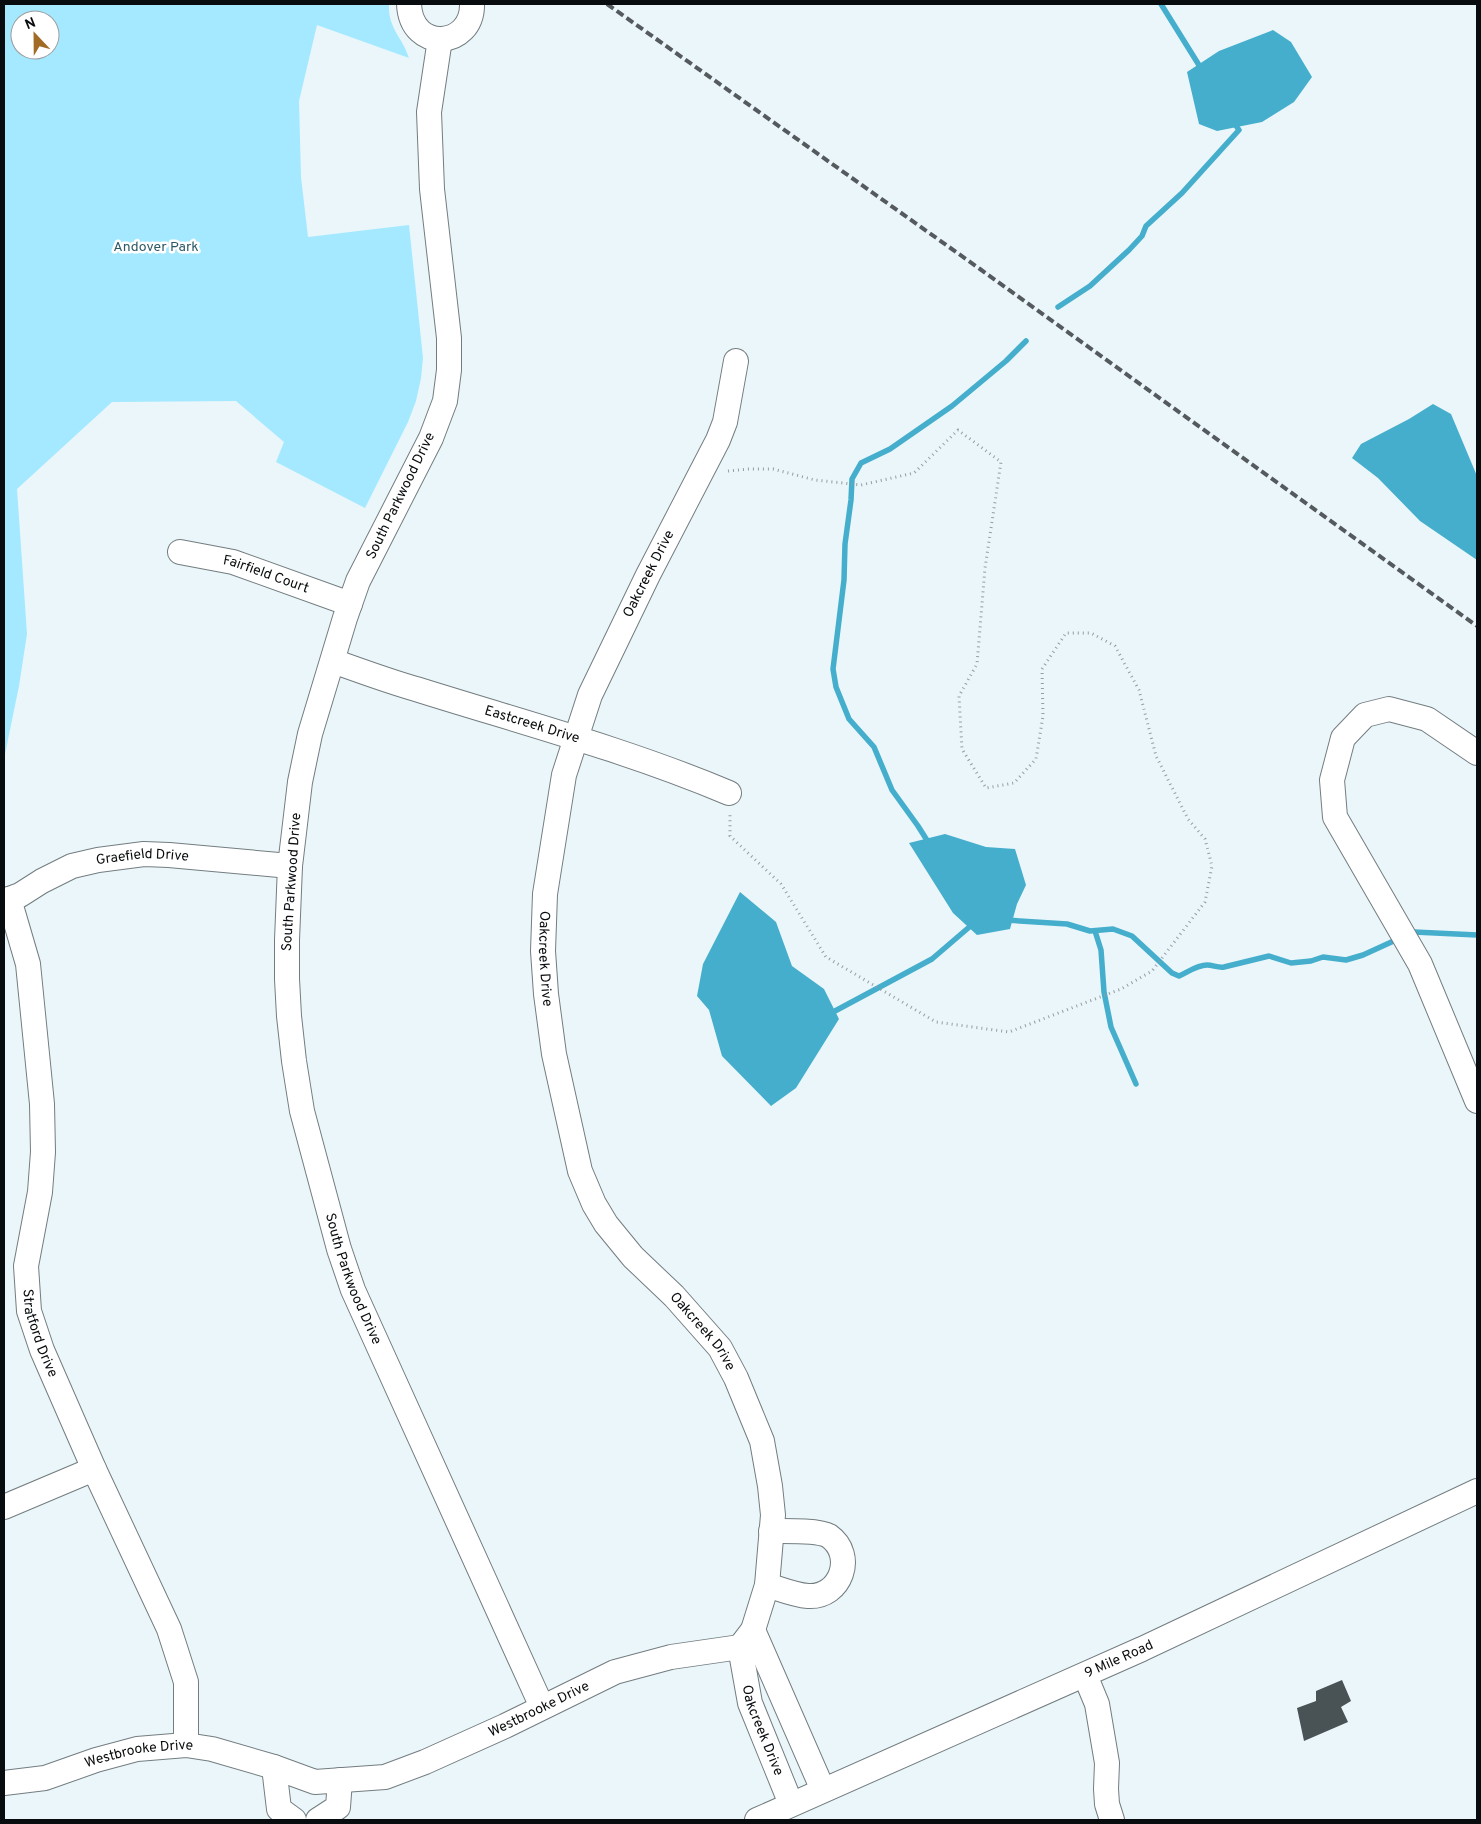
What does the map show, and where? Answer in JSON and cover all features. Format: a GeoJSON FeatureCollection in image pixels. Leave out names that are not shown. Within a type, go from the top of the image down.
{"type":"FeatureCollection","features":[{"type":"Feature","properties":{"kind":"street"},"geometry":{"type":"LineString","coordinates":[[409,4],[409,14],[413,24],[420,32],[429,37],[440,39],[450,38],[467,25],[471,16],[472,4]]}},
{"type":"Feature","properties":{"kind":"street","name":"South Parkwood Drive"},"geometry":{"type":"LineString","coordinates":[[440,39],[430,112],[432,189],[449,338],[449,370],[445,402],[431,438],[358,581],[310,734],[299,791],[290,866],[287,940],[289,1016],[302,1111],[339,1249],[353,1290],[542,1707]]}},
{"type":"Feature","properties":{"kind":"street","name":"Oakcreek Drive"},"geometry":{"type":"LineString","coordinates":[[736,361],[724,422],[718,440],[612,646],[590,695],[576,737],[564,775],[549,862],[545,894],[543,951],[546,994],[554,1054],[578,1163],[594,1204],[606,1224],[633,1256],[674,1296],[720,1348],[736,1378],[762,1441],[773,1515],[767,1586],[747,1638],[750,1702],[791,1804]]}},
{"type":"Feature","properties":{"kind":"street","name":"Fairfield Court"},"geometry":{"type":"LineString","coordinates":[[180,552],[234,562],[350,604]]}},
{"type":"Feature","properties":{"kind":"street","name":"Eastcreek Drive"},"geometry":{"type":"LineString","coordinates":[[333,661],[414,689],[576,737],[683,773],[729,792]]}},
{"type":"Feature","properties":{"kind":"street"},"geometry":{"type":"LineString","coordinates":[[1477,753],[1427,719],[1389,709],[1365,715],[1343,738],[1332,780],[1335,817],[1420,964],[1477,1101]]}},
{"type":"Feature","properties":{"kind":"street","name":"Graefield Drive"},"geometry":{"type":"LineString","coordinates":[[6,900],[72,866],[98,860],[144,854],[290,866]]}},
{"type":"Feature","properties":{"kind":"street","name":"Stratford Drive"},"geometry":{"type":"LineString","coordinates":[[6,900],[28,964],[42,1104],[43,1152],[40,1192],[26,1266],[29,1312],[42,1350],[94,1469],[169,1629],[186,1682],[186,1745]]}},
{"type":"Feature","properties":{"kind":"street"},"geometry":{"type":"LineString","coordinates":[[4,1507],[94,1469]]}},
{"type":"Feature","properties":{"kind":"street","name":"9 Mile Road"},"geometry":{"type":"LineString","coordinates":[[757,1820],[1085,1675],[1477,1491]]}},
{"type":"Feature","properties":{"kind":"street"},"geometry":{"type":"LineString","coordinates":[[767,1586],[810,1596],[825,1592],[838,1582],[844,1570],[842,1549],[828,1535],[771,1531]]}},
{"type":"Feature","properties":{"kind":"street","name":"Oakcreek Drive"},"geometry":{"type":"LineString","coordinates":[[747,1638],[823,1790]]}},
{"type":"Feature","properties":{"kind":"street","name":"Westbrooke Drive"},"geometry":{"type":"LineString","coordinates":[[4,1784],[45,1778],[96,1760],[137,1749],[186,1745],[212,1749],[274,1767],[315,1782],[385,1777],[425,1762],[614,1672],[747,1638]]}},
{"type":"Feature","properties":{"kind":"street"},"geometry":{"type":"LineString","coordinates":[[1085,1675],[1097,1704],[1107,1763],[1107,1804],[1112,1820]]}},
{"type":"Feature","properties":{"kind":"street"},"geometry":{"type":"LineString","coordinates":[[274,1767],[279,1810],[294,1820]]}},
{"type":"Feature","properties":{"kind":"street"},"geometry":{"type":"LineString","coordinates":[[318,1820],[338,1807],[340,1780]]}},
{"type":"Feature","properties":{"kind":"path"},"geometry":{"type":"LineString","coordinates":[[728,471],[773,469],[815,480],[861,485],[914,473],[958,430],[1001,462],[985,568],[977,664],[959,696],[962,749],[986,788],[1014,783],[1036,759],[1043,716],[1042,669],[1066,633],[1092,633],[1115,646],[1139,690],[1156,756],[1188,819],[1205,839],[1212,866],[1204,902],[1152,971],[1121,989],[1009,1032],[936,1022],[826,957],[780,884],[730,836],[729,792]]}},
{"type":"Feature","properties":{"kind":"green space","name":"Andover Park"},"geometry":{"type":"Polygon","coordinates":[[[4,4],[389,4],[389,13],[393,26],[409,58],[317,25],[299,101],[301,177],[308,237],[409,225],[423,358],[421,378],[416,401],[408,422],[365,508],[276,462],[284,442],[236,401],[112,402],[17,489],[27,634],[19,686],[4,759],[4,4]]]}},
{"type":"Feature","properties":{"kind":"shaded area"},"geometry":{"type":"Polygon","coordinates":[[[1273,30],[1291,42],[1312,77],[1294,102],[1262,122],[1217,131],[1199,124],[1187,72],[1219,51],[1273,30]]]}},
{"type":"Feature","properties":{"kind":"shaded area"},"geometry":{"type":"Polygon","coordinates":[[[1433,404],[1451,414],[1477,476],[1477,560],[1420,521],[1378,478],[1352,458],[1361,444],[1433,404]]]}},
{"type":"Feature","properties":{"kind":"shaded area"},"geometry":{"type":"Polygon","coordinates":[[[945,834],[986,847],[1015,849],[1026,885],[1017,904],[1010,929],[977,935],[953,913],[909,843],[945,834]]]}},
{"type":"Feature","properties":{"kind":"shaded area"},"geometry":{"type":"Polygon","coordinates":[[[740,892],[776,922],[792,966],[824,989],[839,1019],[796,1088],[771,1106],[722,1056],[709,1010],[697,996],[703,964],[740,892]]]}},
{"type":"Feature","properties":{"kind":"building"},"geometry":{"type":"Polygon","coordinates":[[[1342,1680],[1351,1701],[1341,1707],[1348,1722],[1304,1741],[1297,1708],[1316,1701],[1316,1691],[1342,1680]]]}},
{"type":"Feature","properties":{"kind":"waterway"},"geometry":{"type":"LineString","coordinates":[[1161,4],[1202,70]]}},
{"type":"Feature","properties":{"kind":"waterway"},"geometry":{"type":"LineString","coordinates":[[1058,307],[1090,286],[1129,250],[1142,236],[1146,226],[1182,193],[1239,130],[1234,123]]}},
{"type":"Feature","properties":{"kind":"waterway"},"geometry":{"type":"LineString","coordinates":[[930,845],[892,790],[874,747],[849,719],[836,687],[833,669],[844,580],[845,544],[852,479],[861,463],[890,449],[952,406],[1006,361],[1026,341]]}},
{"type":"Feature","properties":{"kind":"waterway"},"geometry":{"type":"LineString","coordinates":[[1006,920],[1067,924],[1090,931],[1113,929],[1132,936],[1172,973],[1179,976],[1203,965],[1224,967],[1269,956],[1291,963],[1311,961],[1323,957],[1346,960],[1363,955],[1398,939]]}},
{"type":"Feature","properties":{"kind":"waterway"},"geometry":{"type":"LineString","coordinates":[[835,1011],[932,959],[974,923]]}},
{"type":"Feature","properties":{"kind":"waterway"},"geometry":{"type":"LineString","coordinates":[[1095,931],[1101,950],[1104,992],[1111,1027],[1136,1084]]}},
{"type":"Feature","properties":{"kind":"waterway"},"geometry":{"type":"LineString","coordinates":[[1414,932],[1477,935]]}},
{"type":"Feature","properties":{"kind":"railway"},"geometry":{"type":"LineString","coordinates":[[607,4],[1477,626]]}}]}
